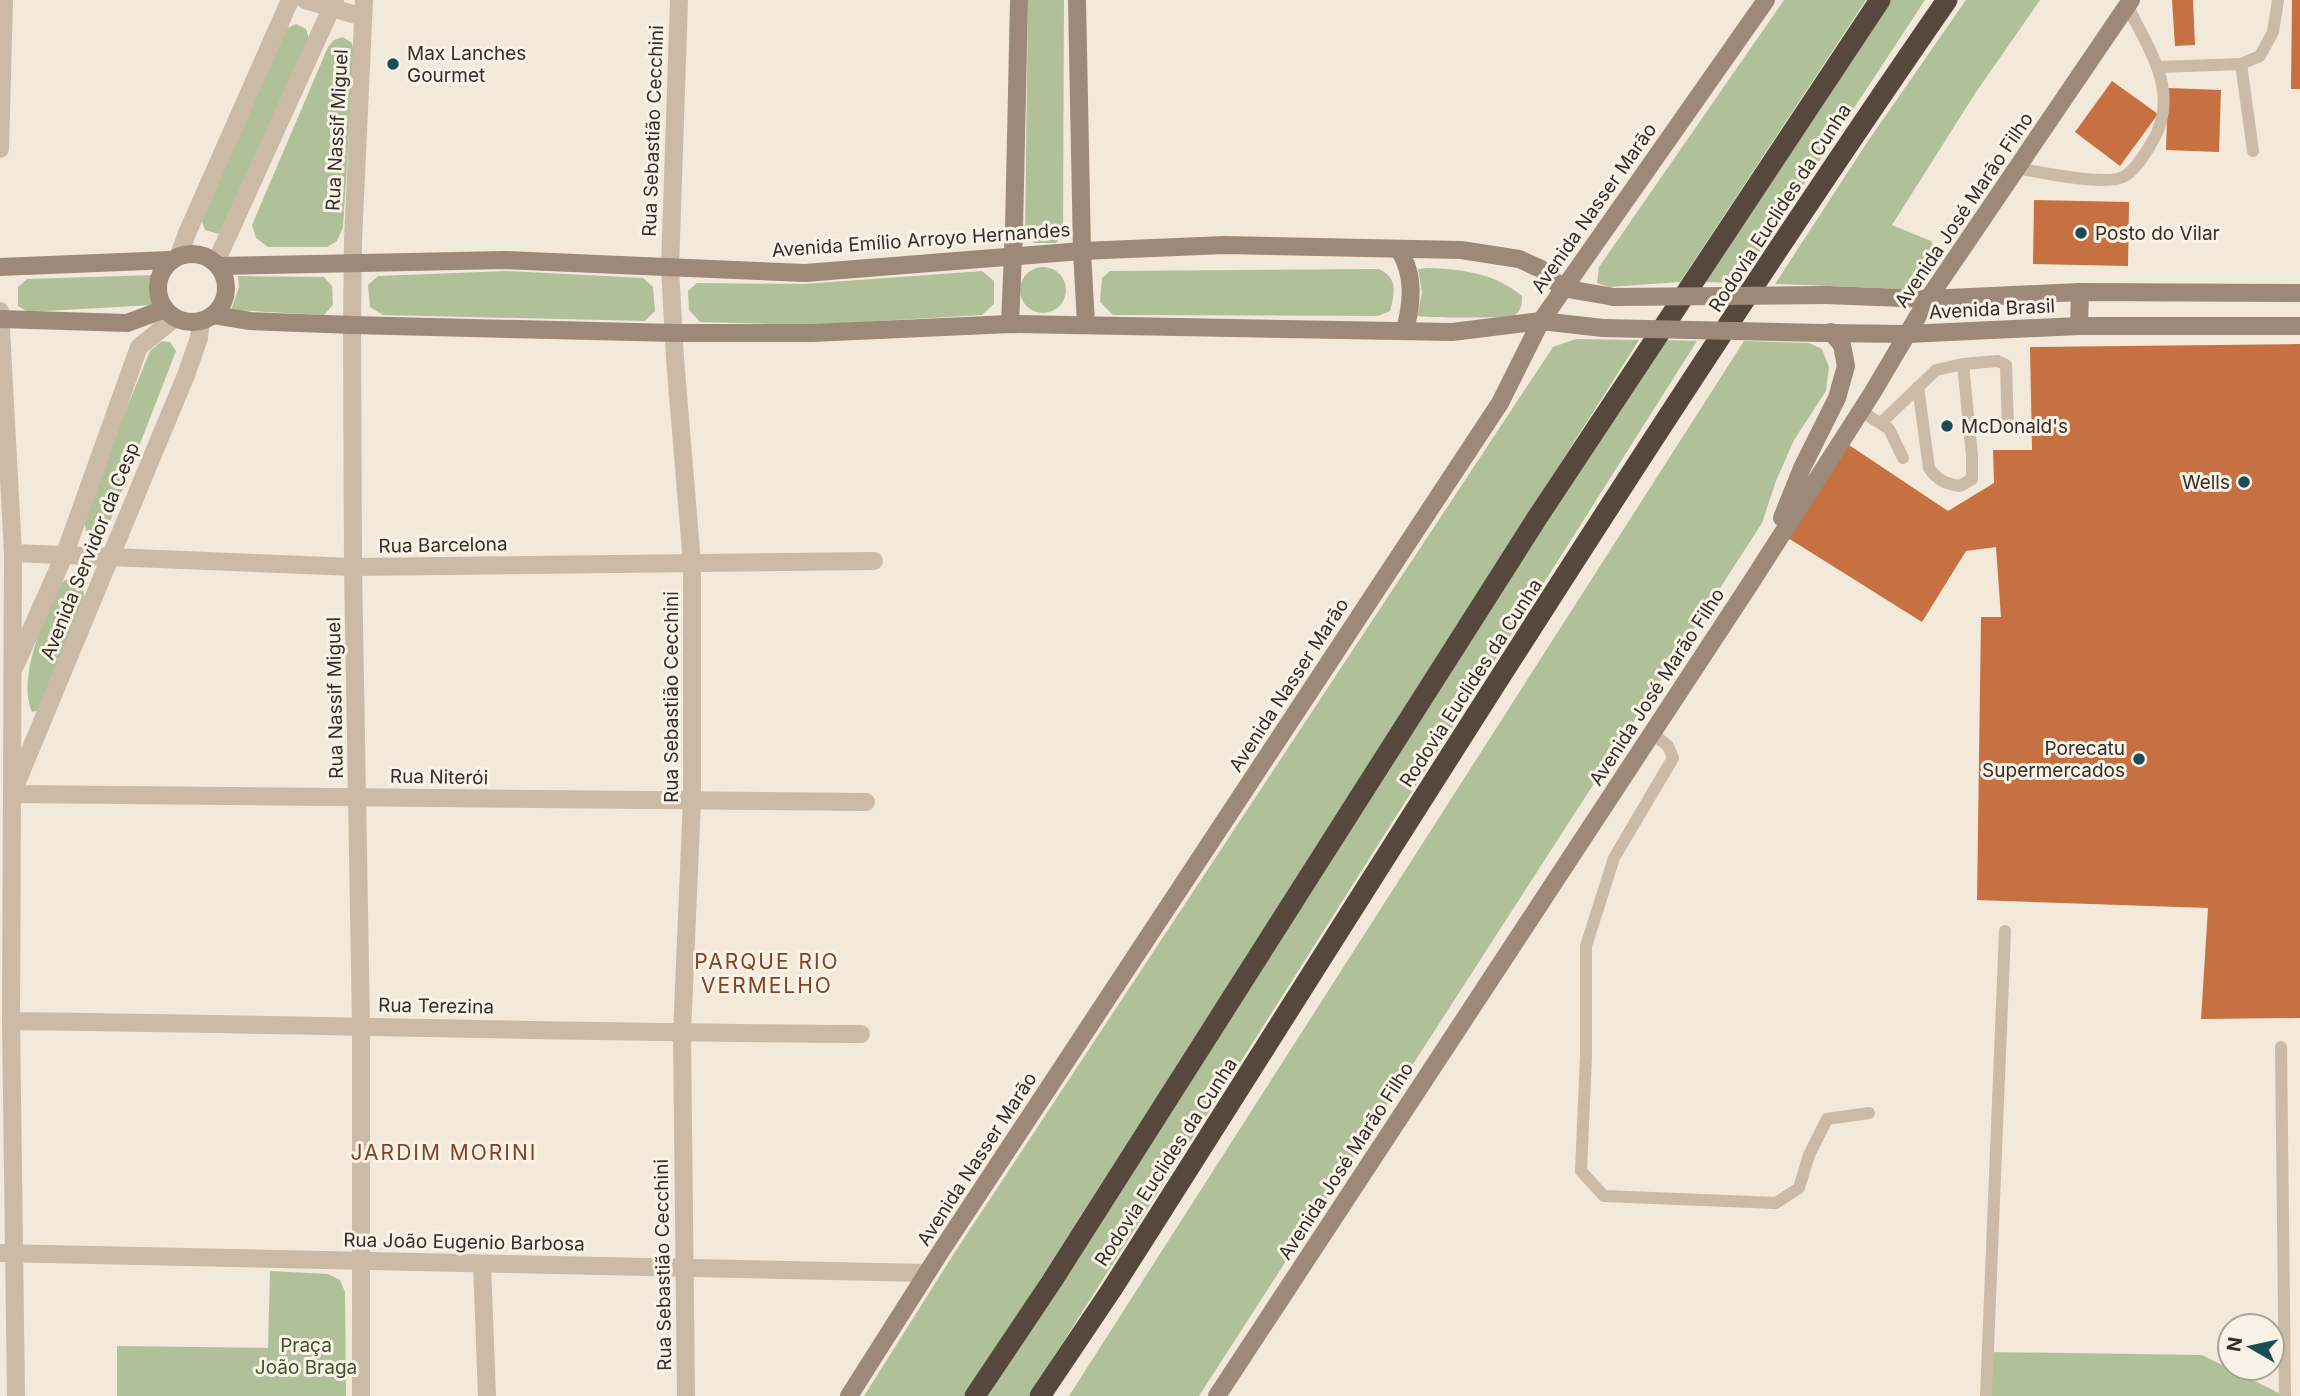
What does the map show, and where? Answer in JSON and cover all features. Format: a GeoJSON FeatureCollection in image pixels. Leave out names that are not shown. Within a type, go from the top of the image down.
{"type":"FeatureCollection","features":[{"type":"Feature","properties":{"kind":"highway","name":"Rodovia Euclides da Cunha"},"geometry":{"type":"LineString","coordinates":[[975,1396],[1067,1258],[1538,517],[1880,0]]}},
{"type":"Feature","properties":{"kind":"highway","name":"Rodovia Euclides da Cunha"},"geometry":{"type":"LineString","coordinates":[[1040,1396],[1120,1277],[1587,543],[1855,133],[1947,0]]}},
{"type":"Feature","properties":{"kind":"main road"},"geometry":{"type":"LineString","coordinates":[[1010,324],[1019,0]]}},
{"type":"Feature","properties":{"kind":"main road"},"geometry":{"type":"LineString","coordinates":[[1077,0],[1086,324]]}},
{"type":"Feature","properties":{"kind":"main road","name":"Avenida Nasser Marão"},"geometry":{"type":"LineString","coordinates":[[849,1396],[926,1273],[1500,403],[1541,321],[1562,288],[1766,0]]}},
{"type":"Feature","properties":{"kind":"main road","name":"Avenida José Marão Filho"},"geometry":{"type":"LineString","coordinates":[[1217,1396],[1750,584],[1861,411],[1928,299],[2129,2]]}},
{"type":"Feature","properties":{"kind":"main road","name":"Avenida Emílio Arroyo Hernandes"},"geometry":{"type":"LineString","coordinates":[[0,267],[175,258],[196,253],[218,264],[505,260],[805,273],[1082,251],[1225,245],[1461,250],[1519,259],[1541,269],[1562,288],[1614,298]]}},
{"type":"Feature","properties":{"kind":"main road"},"geometry":{"type":"LineString","coordinates":[[1399,250],[1406,262],[1411,287],[1405,330]]}},
{"type":"Feature","properties":{"kind":"main road"},"geometry":{"type":"LineString","coordinates":[[175,258],[162,271],[158,283],[159,297],[170,314],[188,322],[207,318],[352,325],[674,333],[812,333],[1010,324],[1452,332],[1541,321]]}},
{"type":"Feature","properties":{"kind":"main road"},"geometry":{"type":"LineString","coordinates":[[207,318],[225,298],[225,276],[218,264]]}},
{"type":"Feature","properties":{"kind":"main road"},"geometry":{"type":"LineString","coordinates":[[2080,292],[2080,326]]}},
{"type":"Feature","properties":{"kind":"main road","name":"Avenida Brasil"},"geometry":{"type":"LineString","coordinates":[[1614,298],[1826,295],[1928,299],[2080,292],[2300,293]]}},
{"type":"Feature","properties":{"kind":"main road"},"geometry":{"type":"LineString","coordinates":[[0,319],[127,323],[170,314]]}},
{"type":"Feature","properties":{"kind":"main road","name":"Avenida Brasil"},"geometry":{"type":"LineString","coordinates":[[1541,321],[1603,328],[1908,334],[2080,326],[2300,326]]}},
{"type":"Feature","properties":{"kind":"main road"},"geometry":{"type":"LineString","coordinates":[[1750,584],[1837,398],[1846,366],[1842,345],[1826,332]]}},
{"type":"Feature","properties":{"kind":"street"},"geometry":{"type":"LineString","coordinates":[[0,149],[4,0]]}},
{"type":"Feature","properties":{"kind":"street"},"geometry":{"type":"LineString","coordinates":[[175,258],[290,0]]}},
{"type":"Feature","properties":{"kind":"street"},"geometry":{"type":"LineString","coordinates":[[305,0],[363,9]]}},
{"type":"Feature","properties":{"kind":"street","name":"Rua Sebastião Cecchini"},"geometry":{"type":"LineString","coordinates":[[679,0],[670,268],[692,563],[692,800],[682,1033],[686,1396]]}},
{"type":"Feature","properties":{"kind":"street"},"geometry":{"type":"LineString","coordinates":[[218,264],[333,4]]}},
{"type":"Feature","properties":{"kind":"street","name":"Rua Nassif Miguel"},"geometry":{"type":"LineString","coordinates":[[360,1396],[361,1025],[353,567],[352,325],[363,9]]}},
{"type":"Feature","properties":{"kind":"street"},"geometry":{"type":"LineString","coordinates":[[0,311],[13,553],[7,1253],[16,1396]]}},
{"type":"Feature","properties":{"kind":"street","name":"Avenida Servidor da Cesp"},"geometry":{"type":"LineString","coordinates":[[13,671],[64,556],[139,347],[170,314]]}},
{"type":"Feature","properties":{"kind":"street","name":"Avenida Servidor da Cesp"},"geometry":{"type":"LineString","coordinates":[[12,794],[207,318]]}},
{"type":"Feature","properties":{"kind":"street","name":"Rua Barcelona"},"geometry":{"type":"LineString","coordinates":[[13,553],[353,567],[874,561]]}},
{"type":"Feature","properties":{"kind":"street","name":"Rua Niterói"},"geometry":{"type":"LineString","coordinates":[[12,794],[866,802]]}},
{"type":"Feature","properties":{"kind":"street","name":"Rua Terezina"},"geometry":{"type":"LineString","coordinates":[[11,1021],[860,1034]]}},
{"type":"Feature","properties":{"kind":"street","name":"Rua João Eugenio Barbosa"},"geometry":{"type":"LineString","coordinates":[[7,1253],[926,1273]]}},
{"type":"Feature","properties":{"kind":"street"},"geometry":{"type":"LineString","coordinates":[[482,1264],[487,1396]]}},
{"type":"Feature","properties":{"kind":"lane"},"geometry":{"type":"LineString","coordinates":[[2158,67],[2241,64],[2260,56],[2273,32],[2278,0]]}},
{"type":"Feature","properties":{"kind":"lane"},"geometry":{"type":"LineString","coordinates":[[2017,168],[2102,180],[2122,177],[2143,158],[2161,128],[2165,112],[2163,86],[2158,67],[2129,2]]}},
{"type":"Feature","properties":{"kind":"lane"},"geometry":{"type":"LineString","coordinates":[[2241,64],[2253,151]]}},
{"type":"Feature","properties":{"kind":"lane"},"geometry":{"type":"LineString","coordinates":[[1882,422],[1936,370],[1962,364],[1998,361],[2006,365],[2008,430]]}},
{"type":"Feature","properties":{"kind":"lane"},"geometry":{"type":"LineString","coordinates":[[1918,387],[1929,468],[1946,484],[1960,486],[1972,479],[1962,364]]}},
{"type":"Feature","properties":{"kind":"lane"},"geometry":{"type":"LineString","coordinates":[[1861,411],[1882,422],[1889,429],[1903,458]]}},
{"type":"Feature","properties":{"kind":"lane"},"geometry":{"type":"LineString","coordinates":[[1652,733],[1668,746],[1673,758],[1614,858],[1586,946],[1586,1056],[1581,1171],[1604,1196],[1776,1203],[1799,1188],[1809,1154],[1827,1119],[1869,1113]]}},
{"type":"Feature","properties":{"kind":"lane"},"geometry":{"type":"LineString","coordinates":[[1986,1396],[2005,931]]}},
{"type":"Feature","properties":{"kind":"lane"},"geometry":{"type":"LineString","coordinates":[[2281,1047],[2285,1396]]}},
{"type":"Feature","properties":{"kind":"green space"},"geometry":{"type":"Polygon","coordinates":[[[1028,0],[1064,0],[1063,233],[1056,243],[1034,243],[1025,232],[1028,0]]]}},
{"type":"Feature","properties":{"kind":"green space"},"geometry":{"type":"Polygon","coordinates":[[[1784,0],[1866,0],[1680,282],[1609,287],[1597,283],[1599,267],[1784,0]]]}},
{"type":"Feature","properties":{"kind":"green space"},"geometry":{"type":"Polygon","coordinates":[[[1890,0],[1925,0],[1739,283],[1704,282],[1890,0]]]}},
{"type":"Feature","properties":{"kind":"green space"},"geometry":{"type":"Polygon","coordinates":[[[1966,0],[2040,0],[1976,92],[1892,225],[1931,241],[1935,249],[1915,283],[1904,289],[1775,284],[1868,141],[1966,0]]]}},
{"type":"Feature","properties":{"kind":"green space"},"geometry":{"type":"Polygon","coordinates":[[[296,24],[306,29],[309,39],[219,234],[205,230],[203,214],[283,30],[296,24]]]}},
{"type":"Feature","properties":{"kind":"green space"},"geometry":{"type":"Polygon","coordinates":[[[343,37],[352,43],[354,53],[343,227],[337,241],[327,247],[268,247],[256,238],[252,225],[328,47],[334,40],[343,37]]]}},
{"type":"Feature","properties":{"kind":"green space"},"geometry":{"type":"Polygon","coordinates":[[[1043,267],[1060,273],[1066,290],[1060,307],[1043,313],[1026,307],[1020,290],[1026,273],[1043,267]]]}},
{"type":"Feature","properties":{"kind":"green space"},"geometry":{"type":"Polygon","coordinates":[[[1379,269],[1392,281],[1394,292],[1390,311],[1378,316],[1113,315],[1100,302],[1102,278],[1110,271],[1379,269]]]}},
{"type":"Feature","properties":{"kind":"green space"},"geometry":{"type":"Polygon","coordinates":[[[1418,269],[1465,271],[1501,282],[1522,296],[1520,308],[1516,314],[1508,317],[1417,316],[1422,293],[1418,269]]]}},
{"type":"Feature","properties":{"kind":"green space"},"geometry":{"type":"Polygon","coordinates":[[[506,271],[643,278],[653,287],[655,311],[645,321],[383,315],[370,307],[368,285],[378,276],[506,271]]]}},
{"type":"Feature","properties":{"kind":"green space"},"geometry":{"type":"Polygon","coordinates":[[[982,271],[994,281],[994,304],[982,315],[811,325],[700,322],[689,310],[688,291],[697,283],[804,284],[982,271]]]}},
{"type":"Feature","properties":{"kind":"green space"},"geometry":{"type":"Polygon","coordinates":[[[153,275],[153,305],[28,312],[18,306],[18,287],[27,279],[153,275]]]}},
{"type":"Feature","properties":{"kind":"green space"},"geometry":{"type":"Polygon","coordinates":[[[238,276],[324,277],[332,286],[333,305],[324,315],[231,310],[239,287],[238,276]]]}},
{"type":"Feature","properties":{"kind":"green space"},"geometry":{"type":"Polygon","coordinates":[[[1576,339],[1639,340],[964,1396],[864,1396],[953,1255],[1553,347],[1576,339]]]}},
{"type":"Feature","properties":{"kind":"green space"},"geometry":{"type":"Polygon","coordinates":[[[1661,340],[1697,341],[1029,1396],[988,1396],[1063,1282],[1661,340]]]}},
{"type":"Feature","properties":{"kind":"green space"},"geometry":{"type":"Polygon","coordinates":[[[162,341],[170,342],[176,351],[107,529],[94,535],[86,531],[83,515],[150,351],[162,341]]]}},
{"type":"Feature","properties":{"kind":"green space"},"geometry":{"type":"Polygon","coordinates":[[[1744,341],[1809,343],[1822,349],[1829,367],[1826,391],[1794,440],[1762,523],[1199,1396],[1069,1396],[1744,341]]]}},
{"type":"Feature","properties":{"kind":"green space"},"geometry":{"type":"Polygon","coordinates":[[[72,578],[83,588],[84,597],[40,710],[32,712],[28,698],[28,682],[39,632],[56,587],[72,578]]]}},
{"type":"Feature","properties":{"kind":"green space","name":"Praça João Braga"},"geometry":{"type":"Polygon","coordinates":[[[270,1271],[328,1274],[340,1280],[345,1292],[346,1396],[117,1396],[117,1346],[268,1348],[270,1271]]]}},
{"type":"Feature","properties":{"kind":"green space"},"geometry":{"type":"Polygon","coordinates":[[[1988,1352],[2202,1355],[2216,1362],[2216,1382],[2257,1382],[2285,1396],[1986,1396],[1988,1352]]]}},
{"type":"Feature","properties":{"kind":"building"},"geometry":{"type":"Polygon","coordinates":[[[2172,0],[2193,0],[2195,45],[2175,46],[2172,0]]]}},
{"type":"Feature","properties":{"kind":"building"},"geometry":{"type":"Polygon","coordinates":[[[2292,0],[2300,0],[2300,89],[2291,89],[2292,0]]]}},
{"type":"Feature","properties":{"kind":"building"},"geometry":{"type":"Polygon","coordinates":[[[2112,81],[2158,114],[2120,166],[2075,132],[2112,81]]]}},
{"type":"Feature","properties":{"kind":"building"},"geometry":{"type":"Polygon","coordinates":[[[2168,88],[2221,90],[2219,152],[2166,150],[2168,88]]]}},
{"type":"Feature","properties":{"kind":"building","name":"Posto do Vilar"},"geometry":{"type":"Polygon","coordinates":[[[2034,200],[2129,202],[2128,266],[2033,264],[2034,200]]]}},
{"type":"Feature","properties":{"kind":"building"},"geometry":{"type":"Polygon","coordinates":[[[2300,344],[2300,1018],[2201,1019],[2208,908],[1977,900],[1981,617],[2001,617],[1996,547],[1966,551],[1922,622],[1788,538],[1849,445],[1948,511],[1994,483],[1993,450],[2032,450],[2030,347],[2300,344]]]}},
{"type":"Feature","properties":{"kind":"place","name":"Max Lanches Gourmet"},"geometry":{"type":"Point","coordinates":[393,64]}},
{"type":"Feature","properties":{"kind":"place","name":"Posto do Vilar"},"geometry":{"type":"Point","coordinates":[2081,233]}},
{"type":"Feature","properties":{"kind":"place","name":"McDonald's"},"geometry":{"type":"Point","coordinates":[1947,426]}},
{"type":"Feature","properties":{"kind":"place","name":"Wells"},"geometry":{"type":"Point","coordinates":[2244,482]}},
{"type":"Feature","properties":{"kind":"place","name":"Porecatu Supermercados"},"geometry":{"type":"Point","coordinates":[2139,759]}},
{"type":"Feature","properties":{"kind":"district","name":"PARQUE RIO VERMELHO"},"geometry":{"type":"Point","coordinates":[767,973]}},
{"type":"Feature","properties":{"kind":"district","name":"JARDIM MORINI"},"geometry":{"type":"Point","coordinates":[444,1152]}}]}
